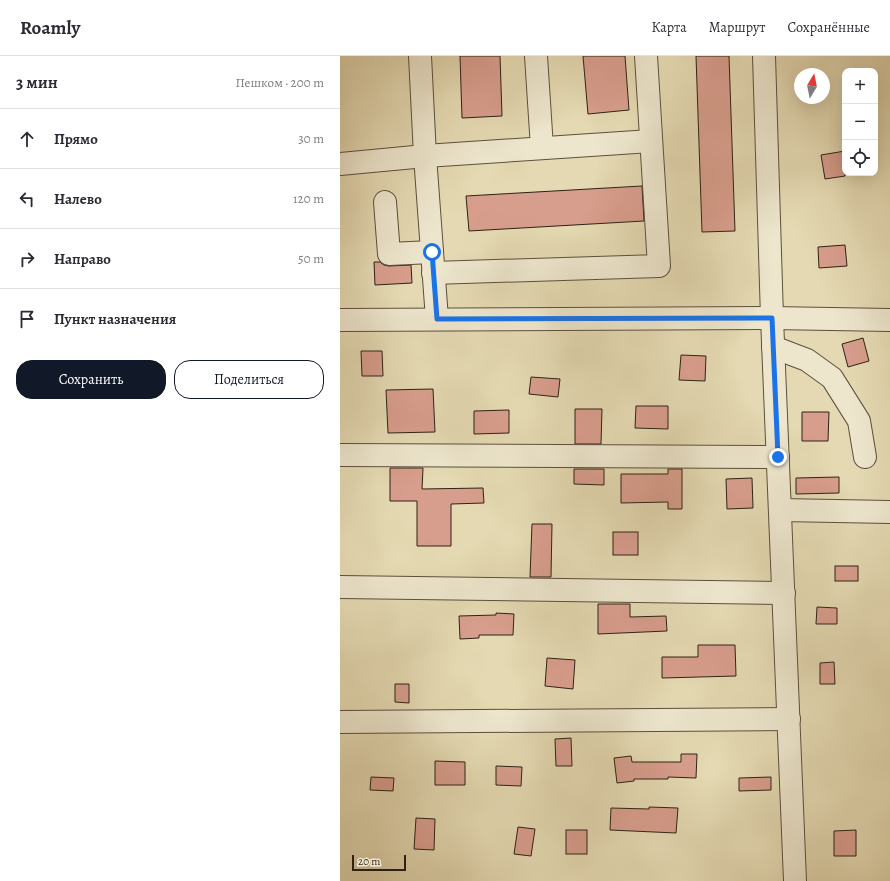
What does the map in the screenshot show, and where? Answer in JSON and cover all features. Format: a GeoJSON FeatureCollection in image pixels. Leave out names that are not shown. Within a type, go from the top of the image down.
{"type":"FeatureCollection","features":[{"type":"Feature","properties":{"kind":"street"},"geometry":{"type":"LineString","coordinates":[[420,56],[425,156],[437,319]]}},
{"type":"Feature","properties":{"kind":"street"},"geometry":{"type":"LineString","coordinates":[[536,56],[542,148]]}},
{"type":"Feature","properties":{"kind":"street"},"geometry":{"type":"LineString","coordinates":[[433,273],[659,266],[646,56]]}},
{"type":"Feature","properties":{"kind":"street"},"geometry":{"type":"LineString","coordinates":[[764,56],[773,347],[795,881]]}},
{"type":"Feature","properties":{"kind":"street"},"geometry":{"type":"LineString","coordinates":[[340,164],[425,156],[651,141]]}},
{"type":"Feature","properties":{"kind":"street"},"geometry":{"type":"LineString","coordinates":[[386,202],[389,254],[432,252]]}},
{"type":"Feature","properties":{"kind":"street"},"geometry":{"type":"LineString","coordinates":[[340,320],[772,318],[890,320]]}},
{"type":"Feature","properties":{"kind":"street"},"geometry":{"type":"LineString","coordinates":[[773,347],[807,360],[832,378],[859,422],[865,457]]}},
{"type":"Feature","properties":{"kind":"street"},"geometry":{"type":"LineString","coordinates":[[340,455],[778,457]]}},
{"type":"Feature","properties":{"kind":"street"},"geometry":{"type":"LineString","coordinates":[[780,510],[890,512]]}},
{"type":"Feature","properties":{"kind":"street"},"geometry":{"type":"LineString","coordinates":[[340,587],[784,593]]}},
{"type":"Feature","properties":{"kind":"street"},"geometry":{"type":"LineString","coordinates":[[340,722],[789,719]]}},
{"type":"Feature","properties":{"kind":"building"},"geometry":{"type":"Polygon","coordinates":[[[460,56],[500,56],[502,116],[462,118],[460,56]]]}},
{"type":"Feature","properties":{"kind":"building"},"geometry":{"type":"Polygon","coordinates":[[[583,56],[625,56],[629,110],[588,114],[583,56]]]}},
{"type":"Feature","properties":{"kind":"building"},"geometry":{"type":"Polygon","coordinates":[[[696,56],[729,56],[735,231],[702,232],[696,56]]]}},
{"type":"Feature","properties":{"kind":"building"},"geometry":{"type":"Polygon","coordinates":[[[842,152],[842,176],[845,176],[825,179],[821,155],[842,152]]]}},
{"type":"Feature","properties":{"kind":"building"},"geometry":{"type":"Polygon","coordinates":[[[642,186],[644,221],[469,231],[466,196],[642,186]]]}},
{"type":"Feature","properties":{"kind":"building"},"geometry":{"type":"Polygon","coordinates":[[[845,245],[847,266],[819,268],[818,247],[845,245]]]}},
{"type":"Feature","properties":{"kind":"building"},"geometry":{"type":"Polygon","coordinates":[[[374,262],[380,262],[389,266],[411,265],[412,283],[375,285],[374,262]]]}},
{"type":"Feature","properties":{"kind":"building"},"geometry":{"type":"Polygon","coordinates":[[[863,338],[869,361],[848,367],[842,344],[863,338]]]}},
{"type":"Feature","properties":{"kind":"building"},"geometry":{"type":"Polygon","coordinates":[[[361,351],[382,351],[383,376],[362,376],[361,351]]]}},
{"type":"Feature","properties":{"kind":"building"},"geometry":{"type":"Polygon","coordinates":[[[681,355],[706,356],[705,381],[679,380],[681,355]]]}},
{"type":"Feature","properties":{"kind":"building"},"geometry":{"type":"Polygon","coordinates":[[[531,377],[560,379],[558,397],[529,394],[531,377]]]}},
{"type":"Feature","properties":{"kind":"building"},"geometry":{"type":"Polygon","coordinates":[[[433,389],[435,432],[388,433],[386,390],[433,389]]]}},
{"type":"Feature","properties":{"kind":"building"},"geometry":{"type":"Polygon","coordinates":[[[636,406],[668,406],[668,429],[635,428],[636,406]]]}},
{"type":"Feature","properties":{"kind":"building"},"geometry":{"type":"Polygon","coordinates":[[[575,409],[602,409],[601,444],[575,444],[575,409]]]}},
{"type":"Feature","properties":{"kind":"building"},"geometry":{"type":"Polygon","coordinates":[[[509,410],[509,433],[474,434],[474,411],[509,410]]]}},
{"type":"Feature","properties":{"kind":"building"},"geometry":{"type":"Polygon","coordinates":[[[802,412],[829,412],[828,441],[802,441],[802,412]]]}},
{"type":"Feature","properties":{"kind":"building"},"geometry":{"type":"Polygon","coordinates":[[[390,468],[423,468],[422,489],[483,488],[484,503],[451,504],[451,546],[417,546],[417,501],[390,501],[390,468]]]}},
{"type":"Feature","properties":{"kind":"building"},"geometry":{"type":"Polygon","coordinates":[[[574,469],[604,469],[604,485],[574,484],[574,469]]]}},
{"type":"Feature","properties":{"kind":"building"},"geometry":{"type":"Polygon","coordinates":[[[668,469],[682,469],[682,509],[668,509],[668,502],[621,503],[621,474],[668,474],[668,469]]]}},
{"type":"Feature","properties":{"kind":"building"},"geometry":{"type":"Polygon","coordinates":[[[839,477],[839,493],[796,494],[796,478],[839,477]]]}},
{"type":"Feature","properties":{"kind":"building"},"geometry":{"type":"Polygon","coordinates":[[[752,478],[753,508],[727,509],[726,479],[752,478]]]}},
{"type":"Feature","properties":{"kind":"building"},"geometry":{"type":"Polygon","coordinates":[[[532,524],[552,524],[551,577],[530,577],[532,524]]]}},
{"type":"Feature","properties":{"kind":"building"},"geometry":{"type":"Polygon","coordinates":[[[613,532],[638,532],[638,555],[613,555],[613,532]]]}},
{"type":"Feature","properties":{"kind":"building"},"geometry":{"type":"Polygon","coordinates":[[[835,566],[858,566],[858,581],[835,581],[835,566]]]}},
{"type":"Feature","properties":{"kind":"building"},"geometry":{"type":"Polygon","coordinates":[[[598,604],[630,604],[630,617],[666,616],[667,631],[598,634],[598,604]]]}},
{"type":"Feature","properties":{"kind":"building"},"geometry":{"type":"Polygon","coordinates":[[[817,607],[837,608],[837,624],[816,624],[817,607]]]}},
{"type":"Feature","properties":{"kind":"building"},"geometry":{"type":"Polygon","coordinates":[[[496,613],[514,614],[513,635],[479,635],[479,638],[460,639],[459,616],[496,615],[496,613]]]}},
{"type":"Feature","properties":{"kind":"building"},"geometry":{"type":"Polygon","coordinates":[[[698,645],[735,645],[736,676],[662,678],[662,657],[698,657],[698,645]]]}},
{"type":"Feature","properties":{"kind":"building"},"geometry":{"type":"Polygon","coordinates":[[[547,658],[575,660],[573,689],[545,686],[547,658]]]}},
{"type":"Feature","properties":{"kind":"building"},"geometry":{"type":"Polygon","coordinates":[[[834,662],[835,684],[820,684],[820,663],[834,662]]]}},
{"type":"Feature","properties":{"kind":"building"},"geometry":{"type":"Polygon","coordinates":[[[395,684],[409,684],[409,703],[395,702],[395,684]]]}},
{"type":"Feature","properties":{"kind":"building"},"geometry":{"type":"Polygon","coordinates":[[[571,738],[572,766],[556,766],[555,739],[571,738]]]}},
{"type":"Feature","properties":{"kind":"building"},"geometry":{"type":"Polygon","coordinates":[[[681,754],[697,754],[696,778],[668,777],[668,779],[634,779],[634,781],[617,783],[614,758],[631,756],[632,762],[681,762],[681,754]]]}},
{"type":"Feature","properties":{"kind":"building"},"geometry":{"type":"Polygon","coordinates":[[[435,761],[465,762],[465,785],[435,785],[435,761]]]}},
{"type":"Feature","properties":{"kind":"building"},"geometry":{"type":"Polygon","coordinates":[[[496,766],[522,767],[521,786],[496,785],[496,766]]]}},
{"type":"Feature","properties":{"kind":"building"},"geometry":{"type":"Polygon","coordinates":[[[371,777],[394,778],[393,791],[370,790],[371,777]]]}},
{"type":"Feature","properties":{"kind":"building"},"geometry":{"type":"Polygon","coordinates":[[[771,777],[771,790],[739,791],[739,778],[771,777]]]}},
{"type":"Feature","properties":{"kind":"building"},"geometry":{"type":"Polygon","coordinates":[[[649,807],[678,808],[676,833],[610,830],[611,808],[649,809],[649,807]]]}},
{"type":"Feature","properties":{"kind":"building"},"geometry":{"type":"Polygon","coordinates":[[[416,818],[435,819],[434,850],[414,849],[416,818]]]}},
{"type":"Feature","properties":{"kind":"building"},"geometry":{"type":"Polygon","coordinates":[[[518,827],[535,829],[531,856],[514,854],[518,827]]]}},
{"type":"Feature","properties":{"kind":"building"},"geometry":{"type":"Polygon","coordinates":[[[566,830],[587,830],[587,854],[566,854],[566,830]]]}},
{"type":"Feature","properties":{"kind":"building"},"geometry":{"type":"Polygon","coordinates":[[[856,830],[856,856],[834,856],[834,831],[856,830]]]}},
{"type":"Feature","properties":{"kind":"route"},"geometry":{"type":"LineString","coordinates":[[432,252],[437,319],[772,318],[778,457]]}}]}
